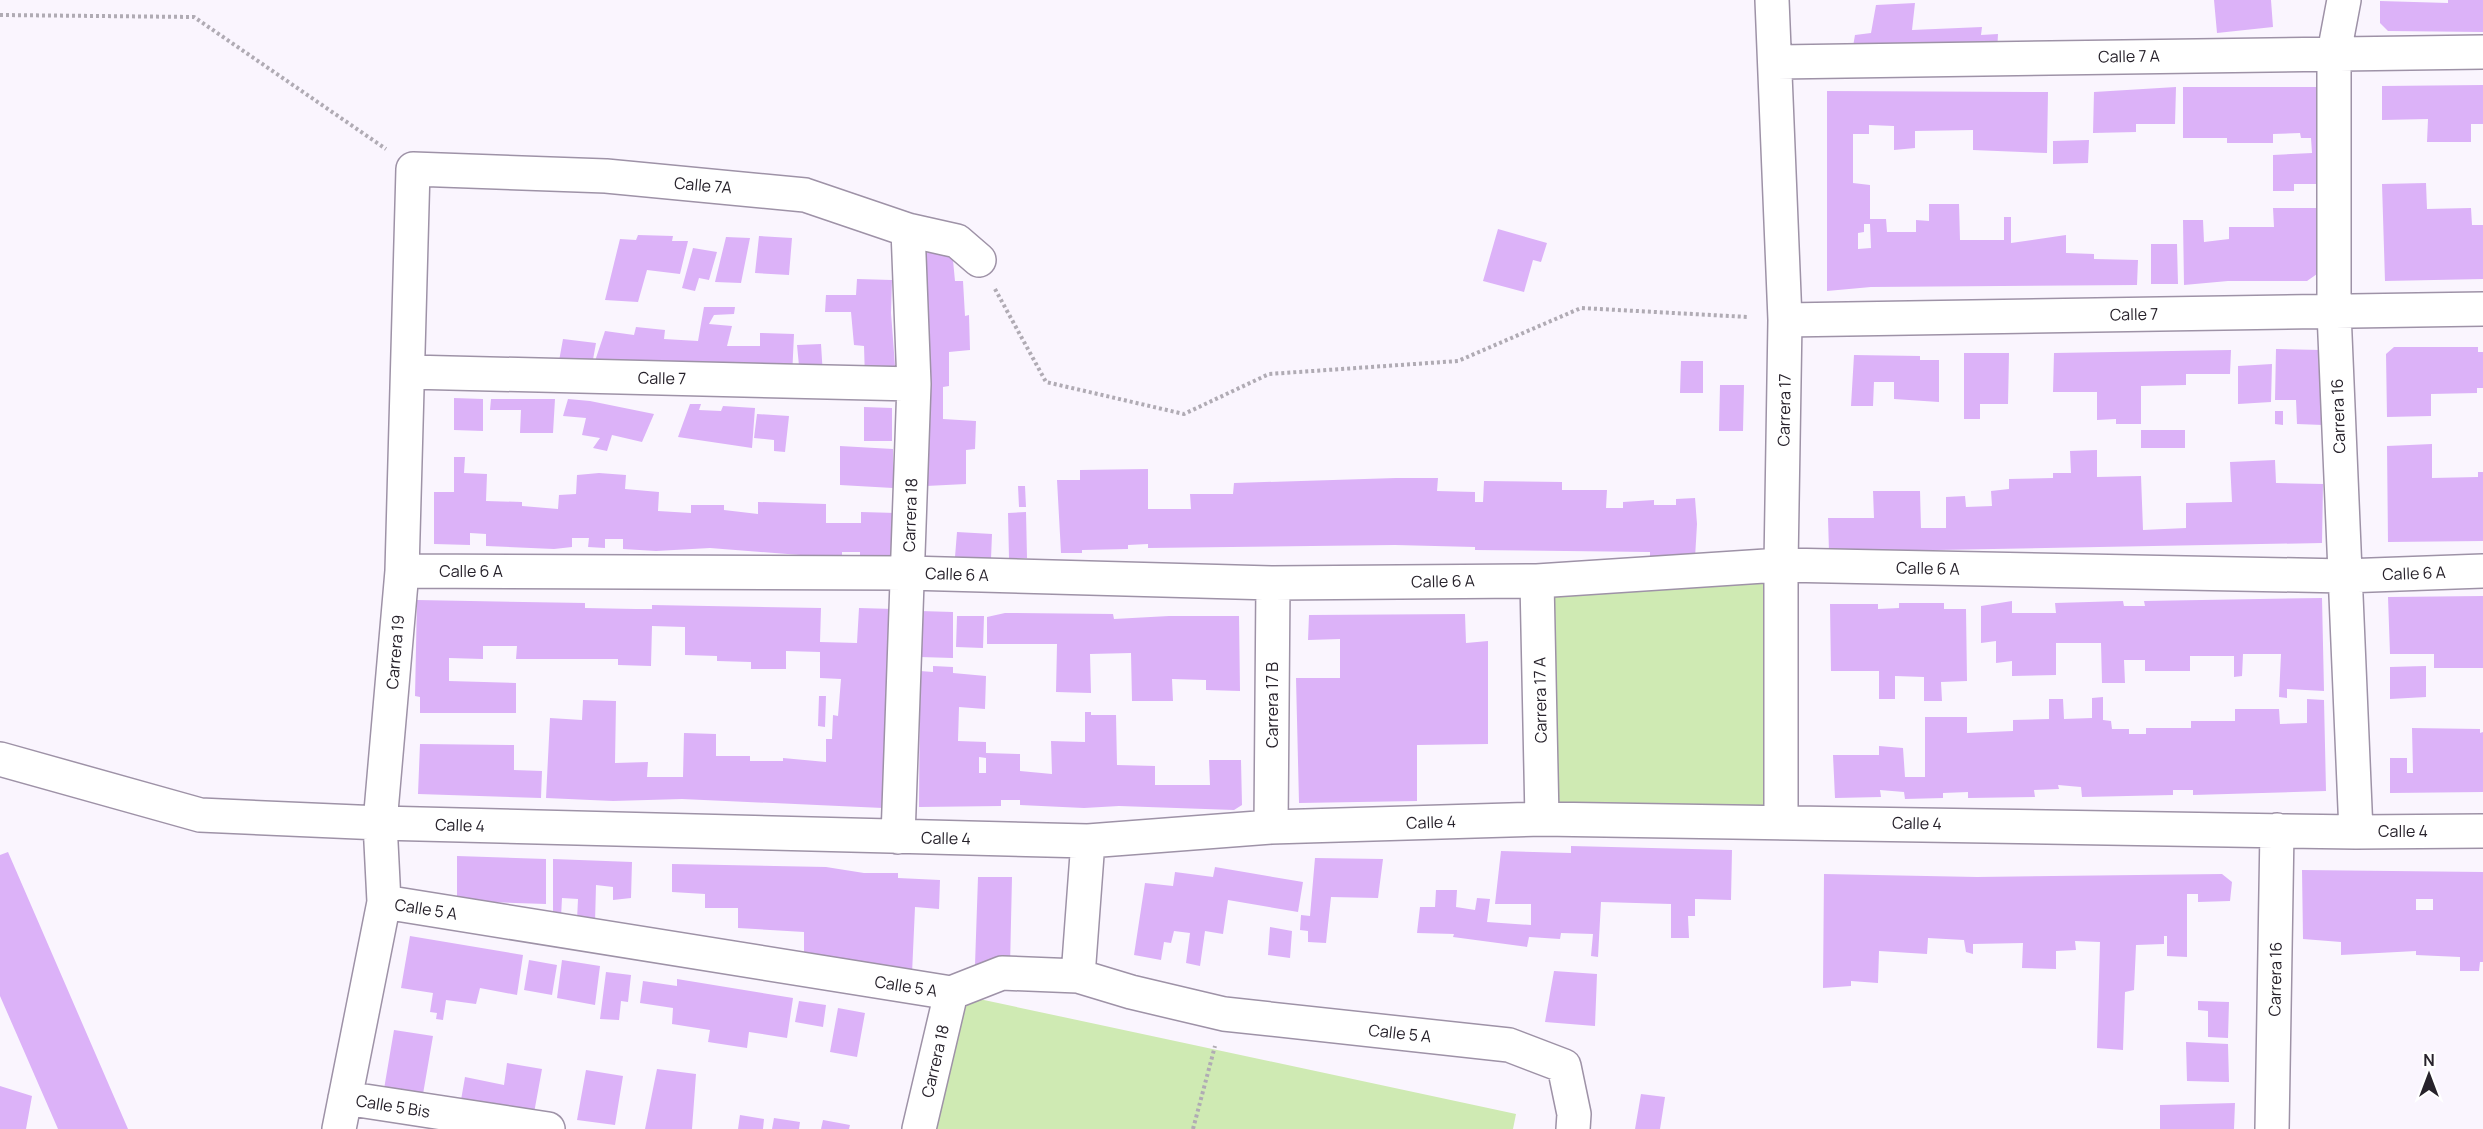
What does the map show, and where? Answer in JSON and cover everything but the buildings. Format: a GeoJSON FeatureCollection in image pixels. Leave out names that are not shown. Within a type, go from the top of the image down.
{"type":"FeatureCollection","features":[{"type":"Feature","properties":{"kind":"street","name":"Carrera 17"},"geometry":{"type":"LineString","coordinates":[[1772,0],[1785,320],[1781,565],[1781,820]]}},
{"type":"Feature","properties":{"kind":"street","name":"Carrera 16"},"geometry":{"type":"LineString","coordinates":[[2344,0],[2334,53],[2334,312],[2356,832]]}},
{"type":"Feature","properties":{"kind":"street","name":"Calle 7 A"},"geometry":{"type":"LineString","coordinates":[[1775,62],[2483,52]]}},
{"type":"Feature","properties":{"kind":"street","name":"Calle 7A"},"geometry":{"type":"LineString","coordinates":[[413,169],[606,176],[805,195],[908,230],[957,241],[979,260]]}},
{"type":"Feature","properties":{"kind":"street","name":"Carrera 19"},"geometry":{"type":"LineString","coordinates":[[353,1114],[384,902],[380,823],[402,571],[413,169]]}},
{"type":"Feature","properties":{"kind":"street","name":"Carrera 18"},"geometry":{"type":"LineString","coordinates":[[898,837],[914,384],[908,230]]}},
{"type":"Feature","properties":{"kind":"street","name":"Calle 7"},"geometry":{"type":"LineString","coordinates":[[1785,320],[2483,309]]}},
{"type":"Feature","properties":{"kind":"street","name":"Calle 7"},"geometry":{"type":"LineString","coordinates":[[409,372],[914,384]]}},
{"type":"Feature","properties":{"kind":"street","name":"Calle 6 A"},"geometry":{"type":"LineString","coordinates":[[402,571],[908,573],[1273,583],[1537,580],[1781,565],[2344,576],[2483,571]]}},
{"type":"Feature","properties":{"kind":"street","name":"Carrera 17 A"},"geometry":{"type":"LineString","coordinates":[[1537,580],[1542,819]]}},
{"type":"Feature","properties":{"kind":"street","name":"Carrera 17 B"},"geometry":{"type":"LineString","coordinates":[[1271,827],[1273,583]]}},
{"type":"Feature","properties":{"kind":"street","name":"Calle 4"},"geometry":{"type":"LineString","coordinates":[[0,759],[200,815],[380,823],[1088,841],[1271,827],[1542,819],[1781,820],[2356,832],[2483,831]]}},
{"type":"Feature","properties":{"kind":"street","name":"Carrera 16"},"geometry":{"type":"LineString","coordinates":[[2272,1129],[2277,830]]}},
{"type":"Feature","properties":{"kind":"street"},"geometry":{"type":"LineString","coordinates":[[1078,976],[1088,841]]}},
{"type":"Feature","properties":{"kind":"street","name":"Calle 5 A"},"geometry":{"type":"LineString","coordinates":[[384,902],[951,993],[1002,973],[1078,976],[1131,992],[1224,1014],[1509,1045],[1564,1066],[1574,1114],[1573,1129]]}},
{"type":"Feature","properties":{"kind":"street","name":"Carrera 18"},"geometry":{"type":"LineString","coordinates":[[919,1129],[951,993]]}},
{"type":"Feature","properties":{"kind":"street","name":"Calle 5 Bis"},"geometry":{"type":"LineString","coordinates":[[353,1114],[548,1129]]}},
{"type":"Feature","properties":{"kind":"path"},"geometry":{"type":"LineString","coordinates":[[0,15],[194,17],[358,128],[413,169]]}},
{"type":"Feature","properties":{"kind":"path"},"geometry":{"type":"LineString","coordinates":[[979,260],[1046,382],[1184,414],[1269,374],[1458,361],[1581,308],[1785,320]]}},
{"type":"Feature","properties":{"kind":"path"},"geometry":{"type":"LineString","coordinates":[[1193,1129],[1224,1014]]}},
{"type":"Feature","properties":{"kind":"green space"},"geometry":{"type":"Polygon","coordinates":[[[1781,565],[1781,821],[1542,819],[1537,581],[1781,565]]]}},
{"type":"Feature","properties":{"kind":"green space"},"geometry":{"type":"Polygon","coordinates":[[[951,993],[1516,1114],[1513,1129],[919,1129],[951,993]]]}}]}
